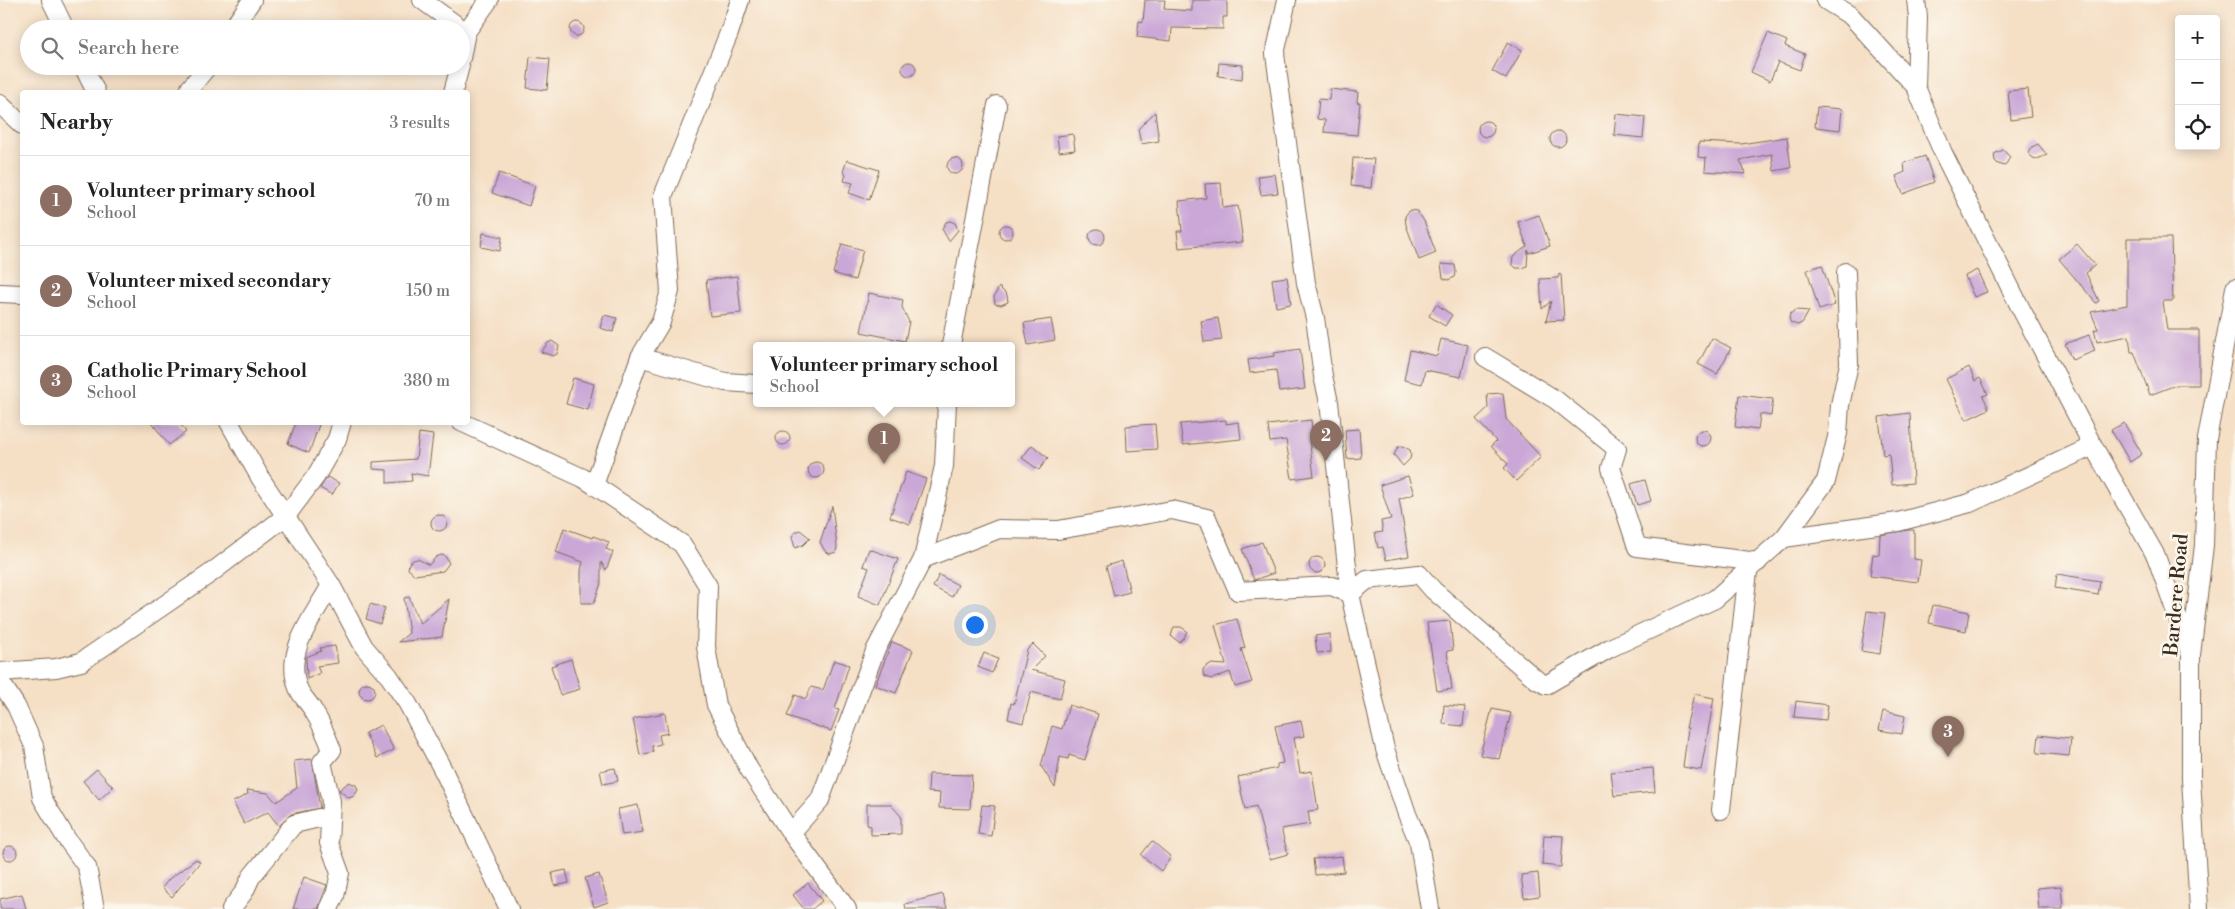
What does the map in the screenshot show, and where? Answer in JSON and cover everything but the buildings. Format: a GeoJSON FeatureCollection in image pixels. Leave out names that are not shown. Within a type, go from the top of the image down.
{"type":"FeatureCollection","features":[{"type":"Feature","properties":{"kind":"street"},"geometry":{"type":"LineString","coordinates":[[51,0],[61,20]]}},
{"type":"Feature","properties":{"kind":"street"},"geometry":{"type":"LineString","coordinates":[[238,20],[252,0]]}},
{"type":"Feature","properties":{"kind":"street"},"geometry":{"type":"LineString","coordinates":[[422,0],[450,20]]}},
{"type":"Feature","properties":{"kind":"street"},"geometry":{"type":"LineString","coordinates":[[470,26],[489,0]]}},
{"type":"Feature","properties":{"kind":"street"},"geometry":{"type":"LineString","coordinates":[[594,485],[640,357],[661,322],[670,291],[663,196],[729,33],[740,0]]}},
{"type":"Feature","properties":{"kind":"street"},"geometry":{"type":"LineString","coordinates":[[1287,0],[1275,54],[1306,283],[1316,318],[1323,376],[1329,402],[1350,594],[1385,749],[1404,806],[1420,843],[1430,909]]}},
{"type":"Feature","properties":{"kind":"street"},"geometry":{"type":"LineString","coordinates":[[1825,0],[1851,16],[1916,86],[1943,153],[2020,307],[2093,446],[2156,556],[2191,655]]}},
{"type":"Feature","properties":{"kind":"street"},"geometry":{"type":"LineString","coordinates":[[1916,0],[1918,17],[1916,86]]}},
{"type":"Feature","properties":{"kind":"street"},"geometry":{"type":"LineString","coordinates":[[88,75],[95,90]]}},
{"type":"Feature","properties":{"kind":"street"},"geometry":{"type":"LineString","coordinates":[[190,90],[201,75]]}},
{"type":"Feature","properties":{"kind":"street"},"geometry":{"type":"LineString","coordinates":[[454,90],[458,75]]}},
{"type":"Feature","properties":{"kind":"street"},"geometry":{"type":"LineString","coordinates":[[0,104],[20,123]]}},
{"type":"Feature","properties":{"kind":"street"},"geometry":{"type":"LineString","coordinates":[[952,342],[997,105]]}},
{"type":"Feature","properties":{"kind":"street"},"geometry":{"type":"LineString","coordinates":[[1350,594],[1367,580],[1420,574],[1433,590],[1537,680],[1546,685],[1610,648],[1715,599],[1784,538],[1826,481],[1838,433],[1840,405],[1849,364],[1846,272]]}},
{"type":"Feature","properties":{"kind":"street","name":"Bardere Road"},"geometry":{"type":"LineString","coordinates":[[2199,909],[2191,779],[2191,655],[2204,544],[2207,439],[2235,288]]}},
{"type":"Feature","properties":{"kind":"street"},"geometry":{"type":"LineString","coordinates":[[0,292],[20,294]]}},
{"type":"Feature","properties":{"kind":"street"},"geometry":{"type":"LineString","coordinates":[[640,357],[725,382],[753,384]]}},
{"type":"Feature","properties":{"kind":"street"},"geometry":{"type":"LineString","coordinates":[[1485,358],[1556,400],[1617,450],[1611,468],[1637,547],[1753,567]]}},
{"type":"Feature","properties":{"kind":"street"},"geometry":{"type":"LineString","coordinates":[[791,833],[820,800],[875,651],[923,560],[944,466],[947,407]]}},
{"type":"Feature","properties":{"kind":"street"},"geometry":{"type":"LineString","coordinates":[[230,425],[262,479],[331,585],[364,647],[389,676],[408,704],[444,772],[509,909]]}},
{"type":"Feature","properties":{"kind":"street"},"geometry":{"type":"LineString","coordinates":[[0,672],[56,668],[81,662],[211,573],[286,516],[316,476],[337,439],[341,425]]}},
{"type":"Feature","properties":{"kind":"street"},"geometry":{"type":"LineString","coordinates":[[468,425],[583,478],[682,544],[708,586],[706,648],[716,705],[749,770],[791,833],[847,909]]}},
{"type":"Feature","properties":{"kind":"street"},"geometry":{"type":"LineString","coordinates":[[1784,538],[1898,522],[1970,503],[2093,446]]}},
{"type":"Feature","properties":{"kind":"street"},"geometry":{"type":"LineString","coordinates":[[923,560],[999,529],[1058,530],[1172,510],[1207,518],[1238,591],[1332,586],[1350,594]]}},
{"type":"Feature","properties":{"kind":"street"},"geometry":{"type":"LineString","coordinates":[[1721,810],[1753,567]]}},
{"type":"Feature","properties":{"kind":"street"},"geometry":{"type":"LineString","coordinates":[[329,909],[335,896],[340,873],[330,843],[331,801],[322,762],[332,750],[314,711],[300,692],[294,678],[294,659],[298,642],[331,585]]}},
{"type":"Feature","properties":{"kind":"street"},"geometry":{"type":"LineString","coordinates":[[0,681],[16,706],[34,746],[42,798],[66,838],[87,867],[95,909]]}},
{"type":"Feature","properties":{"kind":"street"},"geometry":{"type":"LineString","coordinates":[[231,909],[244,892],[251,877],[294,824],[319,818],[330,821]]}},
{"type":"Feature","properties":{"kind":"place","name":"Volunteer mixed secondary"},"geometry":{"type":"Point","coordinates":[1326,461]}},
{"type":"Feature","properties":{"kind":"place","name":"Volunteer primary school"},"geometry":{"type":"Point","coordinates":[884,464]}},
{"type":"Feature","properties":{"kind":"place","name":"Catholic Primary School"},"geometry":{"type":"Point","coordinates":[1948,757]}}]}
